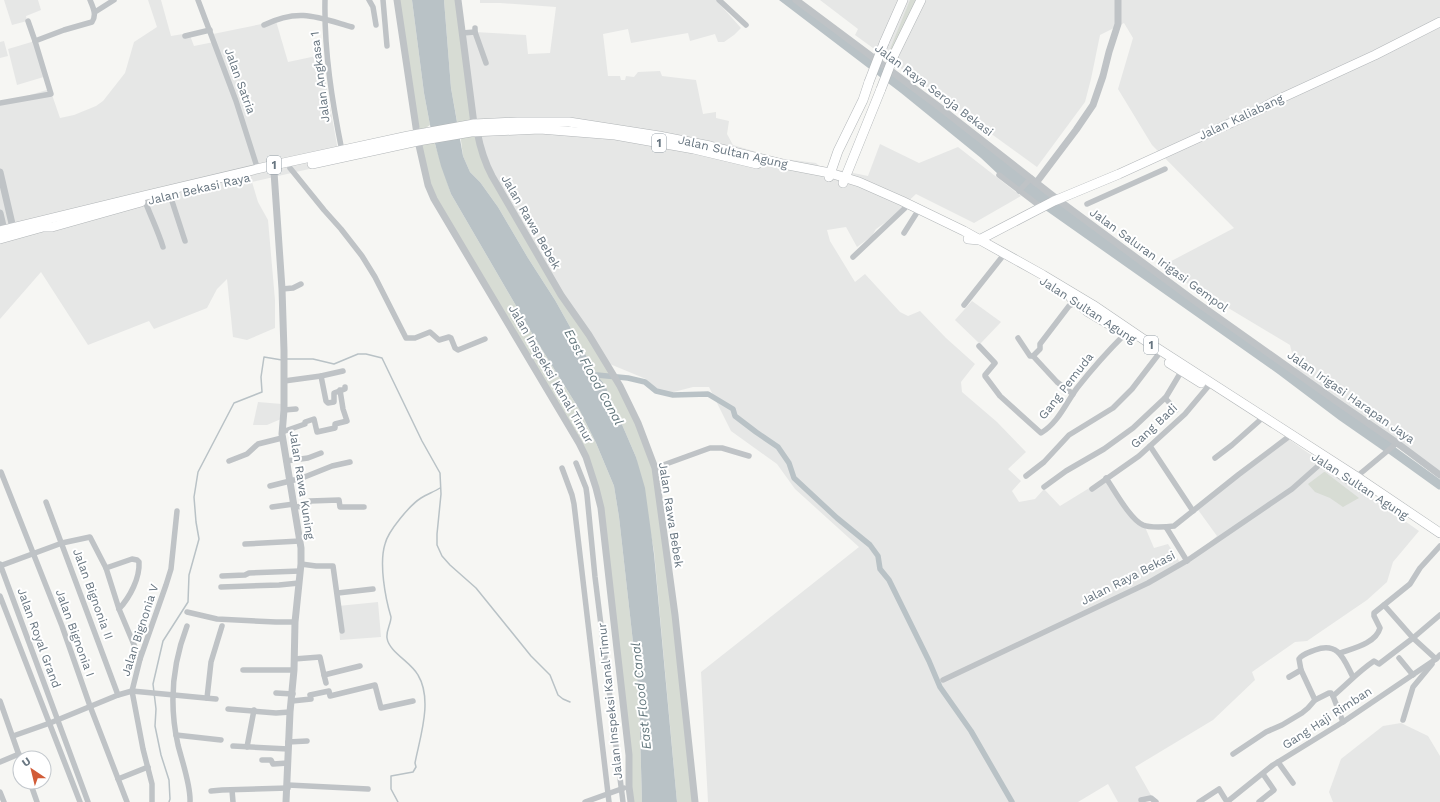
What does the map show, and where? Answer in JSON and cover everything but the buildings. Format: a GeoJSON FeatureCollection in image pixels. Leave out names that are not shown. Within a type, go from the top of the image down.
{"type":"FeatureCollection","features":[{"type":"Feature","properties":{"kind":"main road"},"geometry":{"type":"LineString","coordinates":[[829,176],[835,158],[863,100],[884,43],[903,0]]}},
{"type":"Feature","properties":{"kind":"main road"},"geometry":{"type":"LineString","coordinates":[[844,180],[894,55],[921,0]]}},
{"type":"Feature","properties":{"kind":"main road","name":"Jalan Kaliabang"},"geometry":{"type":"LineString","coordinates":[[979,240],[1040,207],[1258,111],[1275,101],[1440,22]]}},
{"type":"Feature","properties":{"kind":"main road","name":"Jalan Sultan Agung"},"geometry":{"type":"LineString","coordinates":[[473,128],[541,122],[569,122],[666,137],[818,171],[829,176]]}},
{"type":"Feature","properties":{"kind":"main road","name":"Jalan Bekasi Raya"},"geometry":{"type":"LineString","coordinates":[[1,233],[41,220],[342,151],[473,128]]}},
{"type":"Feature","properties":{"kind":"main road","name":"Jalan Sultan Agung"},"geometry":{"type":"LineString","coordinates":[[473,128],[540,129],[615,135],[859,182],[929,214],[1043,275],[1181,372],[1209,385],[1259,420],[1325,460]]}},
{"type":"Feature","properties":{"kind":"main road","name":"Jalan Bekasi Raya"},"geometry":{"type":"LineString","coordinates":[[1,233],[52,227],[170,195],[420,137]]}},
{"type":"Feature","properties":{"kind":"main road"},"geometry":{"type":"LineString","coordinates":[[818,171],[825,169],[835,158]]}},
{"type":"Feature","properties":{"kind":"main road"},"geometry":{"type":"LineString","coordinates":[[850,163],[853,176],[859,182]]}},
{"type":"Feature","properties":{"kind":"main road","name":"Jalan Sultan Agung"},"geometry":{"type":"LineString","coordinates":[[844,180],[968,239],[1002,257],[1076,302],[1088,312],[1103,316]]}},
{"type":"Feature","properties":{"kind":"main road"},"geometry":{"type":"LineString","coordinates":[[968,239],[979,240]]}},
{"type":"Feature","properties":{"kind":"main road","name":"Jalan Sultan Agung"},"geometry":{"type":"LineString","coordinates":[[1122,330],[1440,533]]}},
{"type":"Feature","properties":{"kind":"main road","name":"Jalan Sultan Agung"},"geometry":{"type":"LineString","coordinates":[[1355,479],[1440,539]]}},
{"type":"Feature","properties":{"kind":"street"},"geometry":{"type":"LineString","coordinates":[[35,40],[64,30],[90,24],[94,20],[95,12],[90,0]]}},
{"type":"Feature","properties":{"kind":"street"},"geometry":{"type":"LineString","coordinates":[[95,12],[114,0]]}},
{"type":"Feature","properties":{"kind":"street","name":"Jalan Satria"},"geometry":{"type":"LineString","coordinates":[[198,0],[236,101],[258,170]]}},
{"type":"Feature","properties":{"kind":"street","name":"Jalan Angkasa 1"},"geometry":{"type":"LineString","coordinates":[[325,0],[324,19],[327,64],[342,151]]}},
{"type":"Feature","properties":{"kind":"street"},"geometry":{"type":"LineString","coordinates":[[369,0],[373,7],[376,25]]}},
{"type":"Feature","properties":{"kind":"street"},"geometry":{"type":"LineString","coordinates":[[383,0],[387,46]]}},
{"type":"Feature","properties":{"kind":"street","name":"Jalan Inspeksi Kanal Timur"},"geometry":{"type":"LineString","coordinates":[[397,0],[428,185],[434,200],[535,367],[557,408],[567,421],[586,457],[596,488],[601,508],[629,755],[626,788],[631,802]]}},
{"type":"Feature","properties":{"kind":"street","name":"Jalan Rawa Bebek"},"geometry":{"type":"LineString","coordinates":[[458,0],[473,128],[483,157],[492,176],[561,295],[589,335],[620,386],[638,423],[655,468],[675,615],[695,802]]}},
{"type":"Feature","properties":{"kind":"street"},"geometry":{"type":"LineString","coordinates":[[718,0],[746,26]]}},
{"type":"Feature","properties":{"kind":"street","name":"Jalan Raya Seroja Bekasi"},"geometry":{"type":"LineString","coordinates":[[796,0],[938,106],[1056,200]]}},
{"type":"Feature","properties":{"kind":"street"},"geometry":{"type":"LineString","coordinates":[[1019,191],[1032,180],[1069,140],[1093,105],[1118,24],[1118,0]]}},
{"type":"Feature","properties":{"kind":"street"},"geometry":{"type":"LineString","coordinates":[[264,25],[282,18],[301,14],[352,27]]}},
{"type":"Feature","properties":{"kind":"street"},"geometry":{"type":"LineString","coordinates":[[0,103],[51,94],[28,21]]}},
{"type":"Feature","properties":{"kind":"street"},"geometry":{"type":"LineString","coordinates":[[184,36],[210,30]]}},
{"type":"Feature","properties":{"kind":"street"},"geometry":{"type":"LineString","coordinates":[[462,33],[475,30],[486,63]]}},
{"type":"Feature","properties":{"kind":"street"},"geometry":{"type":"LineString","coordinates":[[1135,166],[1142,178]]}},
{"type":"Feature","properties":{"kind":"street"},"geometry":{"type":"LineString","coordinates":[[290,168],[362,256],[375,277],[406,338],[415,338],[430,332],[439,340],[449,337],[451,338],[455,348],[458,350],[486,339]]}},
{"type":"Feature","properties":{"kind":"street"},"geometry":{"type":"LineString","coordinates":[[1087,204],[1142,178],[1165,169]]}},
{"type":"Feature","properties":{"kind":"street"},"geometry":{"type":"LineString","coordinates":[[0,172],[13,228]]}},
{"type":"Feature","properties":{"kind":"street","name":"Jalan Rawa Kuning"},"geometry":{"type":"LineString","coordinates":[[274,172],[282,289],[284,351],[284,410],[282,435],[300,541],[299,583],[294,622],[294,670],[290,712],[288,786],[286,802]]}},
{"type":"Feature","properties":{"kind":"street"},"geometry":{"type":"LineString","coordinates":[[999,175],[1040,207]]}},
{"type":"Feature","properties":{"kind":"street"},"geometry":{"type":"LineString","coordinates":[[170,195],[185,241]]}},
{"type":"Feature","properties":{"kind":"street","name":"Jalan Saluran Irigasi Gempol"},"geometry":{"type":"LineString","coordinates":[[1056,200],[1248,338]]}},
{"type":"Feature","properties":{"kind":"street"},"geometry":{"type":"LineString","coordinates":[[146,201],[151,217],[156,224],[163,247]]}},
{"type":"Feature","properties":{"kind":"street"},"geometry":{"type":"LineString","coordinates":[[853,257],[905,208]]}},
{"type":"Feature","properties":{"kind":"street"},"geometry":{"type":"LineString","coordinates":[[0,213],[1,233]]}},
{"type":"Feature","properties":{"kind":"street"},"geometry":{"type":"LineString","coordinates":[[904,233],[916,214]]}},
{"type":"Feature","properties":{"kind":"street"},"geometry":{"type":"LineString","coordinates":[[964,305],[1002,257]]}},
{"type":"Feature","properties":{"kind":"street"},"geometry":{"type":"LineString","coordinates":[[282,289],[293,288],[302,284]]}},
{"type":"Feature","properties":{"kind":"street"},"geometry":{"type":"LineString","coordinates":[[1033,356],[1040,350],[1040,344],[1069,306],[1076,302]]}},
{"type":"Feature","properties":{"kind":"street","name":"Gang Pemuda"},"geometry":{"type":"LineString","coordinates":[[979,346],[995,363],[985,375],[1000,396],[1040,433],[1046,430],[1056,420],[1073,394],[1122,330]]}},
{"type":"Feature","properties":{"kind":"street"},"geometry":{"type":"LineString","coordinates":[[1018,338],[1030,355],[1033,356],[1056,382],[1073,394]]}},
{"type":"Feature","properties":{"kind":"street","name":"Jalan Irigasi Harapan Jaya"},"geometry":{"type":"LineString","coordinates":[[1248,338],[1440,475]]}},
{"type":"Feature","properties":{"kind":"street"},"geometry":{"type":"LineString","coordinates":[[1026,476],[1044,462],[1069,435],[1113,408],[1132,389],[1158,355]]}},
{"type":"Feature","properties":{"kind":"street"},"geometry":{"type":"LineString","coordinates":[[284,381],[321,376],[343,371]]}},
{"type":"Feature","properties":{"kind":"street"},"geometry":{"type":"LineString","coordinates":[[1044,487],[1066,471],[1104,449],[1132,428],[1165,398],[1181,372]]}},
{"type":"Feature","properties":{"kind":"street"},"geometry":{"type":"LineString","coordinates":[[321,376],[326,403],[334,402],[334,393],[345,389],[345,386]]}},
{"type":"Feature","properties":{"kind":"street","name":"Gang Badi"},"geometry":{"type":"LineString","coordinates":[[1092,489],[1139,456],[1185,414],[1209,385]]}},
{"type":"Feature","properties":{"kind":"street"},"geometry":{"type":"LineString","coordinates":[[229,461],[247,454],[258,444],[282,435],[305,424],[305,422],[314,419],[317,432],[335,428],[335,424],[347,421],[343,409],[340,390]]}},
{"type":"Feature","properties":{"kind":"street"},"geometry":{"type":"LineString","coordinates":[[1165,398],[1176,410]]}},
{"type":"Feature","properties":{"kind":"street"},"geometry":{"type":"LineString","coordinates":[[284,410],[296,409]]}},
{"type":"Feature","properties":{"kind":"street"},"geometry":{"type":"LineString","coordinates":[[1215,458],[1232,445],[1259,420]]}},
{"type":"Feature","properties":{"kind":"street"},"geometry":{"type":"LineString","coordinates":[[1106,478],[1125,507],[1138,522],[1144,526],[1174,526],[1287,438]]}},
{"type":"Feature","properties":{"kind":"street"},"geometry":{"type":"LineString","coordinates":[[1355,479],[1397,443]]}},
{"type":"Feature","properties":{"kind":"street"},"geometry":{"type":"LineString","coordinates":[[1150,446],[1193,511]]}},
{"type":"Feature","properties":{"kind":"street"},"geometry":{"type":"LineString","coordinates":[[655,468],[710,448],[722,448],[749,456]]}},
{"type":"Feature","properties":{"kind":"street"},"geometry":{"type":"LineString","coordinates":[[286,461],[308,458],[321,452]]}},
{"type":"Feature","properties":{"kind":"street","name":"Jalan Raya Bekasi"},"geometry":{"type":"LineString","coordinates":[[943,680],[1148,583],[1187,561],[1292,489],[1325,460]]}},
{"type":"Feature","properties":{"kind":"street"},"geometry":{"type":"LineString","coordinates":[[270,486],[289,482],[338,464],[350,462]]}},
{"type":"Feature","properties":{"kind":"street"},"geometry":{"type":"LineString","coordinates":[[576,463],[586,488],[588,501],[595,577],[626,788],[623,802]]}},
{"type":"Feature","properties":{"kind":"street"},"geometry":{"type":"LineString","coordinates":[[562,468],[574,504],[609,802]]}},
{"type":"Feature","properties":{"kind":"street","name":"Jalan Bignonia I"},"geometry":{"type":"LineString","coordinates":[[1,472],[62,626],[90,706],[127,802]]}},
{"type":"Feature","properties":{"kind":"street"},"geometry":{"type":"LineString","coordinates":[[272,507],[294,505],[307,506],[310,501],[339,500],[340,507],[364,507]]}},
{"type":"Feature","properties":{"kind":"street","name":"Jalan Bignonia II"},"geometry":{"type":"LineString","coordinates":[[46,502],[118,695]]}},
{"type":"Feature","properties":{"kind":"street","name":"Jalan Bignonia V"},"geometry":{"type":"LineString","coordinates":[[152,802],[152,784],[132,691],[140,659],[171,569],[177,511]]}},
{"type":"Feature","properties":{"kind":"street"},"geometry":{"type":"LineString","coordinates":[[1166,527],[1187,561]]}},
{"type":"Feature","properties":{"kind":"street"},"geometry":{"type":"LineString","coordinates":[[0,566],[62,543],[90,537],[106,568],[119,609],[140,659]]}},
{"type":"Feature","properties":{"kind":"street"},"geometry":{"type":"LineString","coordinates":[[245,544],[300,541]]}},
{"type":"Feature","properties":{"kind":"street"},"geometry":{"type":"LineString","coordinates":[[1340,653],[1363,644],[1377,636],[1380,628],[1374,614],[1410,584],[1420,568],[1440,546]]}},
{"type":"Feature","properties":{"kind":"street"},"geometry":{"type":"LineString","coordinates":[[106,568],[132,559],[139,562],[132,591],[126,602],[119,609]]}},
{"type":"Feature","properties":{"kind":"street","name":"Jalan Royal Grand"},"geometry":{"type":"LineString","coordinates":[[0,566],[88,802]]}},
{"type":"Feature","properties":{"kind":"street"},"geometry":{"type":"LineString","coordinates":[[222,576],[246,575],[249,573],[313,566],[333,566],[338,593],[342,631]]}},
{"type":"Feature","properties":{"kind":"street"},"geometry":{"type":"LineString","coordinates":[[221,587],[279,586],[299,583]]}},
{"type":"Feature","properties":{"kind":"street"},"geometry":{"type":"LineString","coordinates":[[338,593],[373,589]]}},
{"type":"Feature","properties":{"kind":"street","name":"Jalan Royal Grand"},"geometry":{"type":"LineString","coordinates":[[0,596],[80,802]]}},
{"type":"Feature","properties":{"kind":"street"},"geometry":{"type":"LineString","coordinates":[[1384,605],[1413,638],[1438,657],[1414,685],[1403,720]]}},
{"type":"Feature","properties":{"kind":"street"},"geometry":{"type":"LineString","coordinates":[[187,612],[217,619],[294,622]]}},
{"type":"Feature","properties":{"kind":"street"},"geometry":{"type":"LineString","coordinates":[[1333,696],[1353,677],[1374,661],[1378,664],[1413,638],[1440,615]]}},
{"type":"Feature","properties":{"kind":"street"},"geometry":{"type":"LineString","coordinates":[[187,626],[180,645],[172,695],[176,735],[189,787],[190,802]]}},
{"type":"Feature","properties":{"kind":"street"},"geometry":{"type":"LineString","coordinates":[[207,698],[211,662],[222,626]]}},
{"type":"Feature","properties":{"kind":"street"},"geometry":{"type":"LineString","coordinates":[[1315,700],[1301,670],[1299,659],[1301,656],[1324,647],[1334,649],[1340,653],[1353,677]]}},
{"type":"Feature","properties":{"kind":"street"},"geometry":{"type":"LineString","coordinates":[[294,659],[320,657],[326,683]]}},
{"type":"Feature","properties":{"kind":"street","name":"Gang Haji Rimban"},"geometry":{"type":"LineString","coordinates":[[1227,802],[1278,762],[1343,722],[1438,657]]}},
{"type":"Feature","properties":{"kind":"street"},"geometry":{"type":"LineString","coordinates":[[1399,658],[1412,675]]}},
{"type":"Feature","properties":{"kind":"street"},"geometry":{"type":"LineString","coordinates":[[324,675],[360,666]]}},
{"type":"Feature","properties":{"kind":"street"},"geometry":{"type":"LineString","coordinates":[[243,670],[294,670]]}},
{"type":"Feature","properties":{"kind":"street"},"geometry":{"type":"LineString","coordinates":[[1289,677],[1301,670]]}},
{"type":"Feature","properties":{"kind":"street"},"geometry":{"type":"LineString","coordinates":[[276,693],[292,698],[311,699],[310,695],[328,691],[330,696],[375,685],[381,708],[413,701]]}},
{"type":"Feature","properties":{"kind":"street"},"geometry":{"type":"LineString","coordinates":[[13,736],[50,723],[118,695],[132,691],[216,699]]}},
{"type":"Feature","properties":{"kind":"street"},"geometry":{"type":"LineString","coordinates":[[1233,754],[1266,732],[1285,724],[1306,710],[1315,700],[1329,693],[1333,696],[1343,722]]}},
{"type":"Feature","properties":{"kind":"street"},"geometry":{"type":"LineString","coordinates":[[0,701],[2,712],[13,736],[17,750]]}},
{"type":"Feature","properties":{"kind":"street"},"geometry":{"type":"LineString","coordinates":[[228,709],[276,713],[290,712]]}},
{"type":"Feature","properties":{"kind":"street"},"geometry":{"type":"LineString","coordinates":[[247,747],[254,710]]}},
{"type":"Feature","properties":{"kind":"street"},"geometry":{"type":"LineString","coordinates":[[176,735],[221,740]]}},
{"type":"Feature","properties":{"kind":"street"},"geometry":{"type":"LineString","coordinates":[[233,746],[247,747],[288,745],[307,741]]}},
{"type":"Feature","properties":{"kind":"street"},"geometry":{"type":"LineString","coordinates":[[0,762],[12,758]]}},
{"type":"Feature","properties":{"kind":"street"},"geometry":{"type":"LineString","coordinates":[[262,760],[271,760],[273,764],[288,763]]}},
{"type":"Feature","properties":{"kind":"street"},"geometry":{"type":"LineString","coordinates":[[1278,762],[1293,783]]}},
{"type":"Feature","properties":{"kind":"street"},"geometry":{"type":"LineString","coordinates":[[118,779],[148,767]]}},
{"type":"Feature","properties":{"kind":"street"},"geometry":{"type":"LineString","coordinates":[[1259,802],[1274,790],[1263,774]]}},
{"type":"Feature","properties":{"kind":"street"},"geometry":{"type":"LineString","coordinates":[[211,791],[288,786],[368,789]]}},
{"type":"Feature","properties":{"kind":"street"},"geometry":{"type":"LineString","coordinates":[[585,802],[596,800],[626,788]]}},
{"type":"Feature","properties":{"kind":"street"},"geometry":{"type":"LineString","coordinates":[[1199,802],[1218,789],[1227,802]]}},
{"type":"Feature","properties":{"kind":"street"},"geometry":{"type":"LineString","coordinates":[[33,790],[37,802]]}},
{"type":"Feature","properties":{"kind":"street"},"geometry":{"type":"LineString","coordinates":[[232,790],[233,802]]}},
{"type":"Feature","properties":{"kind":"street"},"geometry":{"type":"LineString","coordinates":[[0,792],[4,802]]}},
{"type":"Feature","properties":{"kind":"street"},"geometry":{"type":"LineString","coordinates":[[1141,800],[1152,798],[1156,802]]}},
{"type":"Feature","properties":{"kind":"shaded area"},"geometry":{"type":"Polygon","coordinates":[[[4,0],[38,0],[41,10],[26,16],[27,21],[12,25],[4,0]]]}},
{"type":"Feature","properties":{"kind":"shaded area"},"geometry":{"type":"Polygon","coordinates":[[[148,0],[161,0],[171,36],[189,33],[194,46],[214,42],[213,34],[276,21],[288,62],[321,55],[340,162],[252,182],[258,202],[268,220],[275,300],[275,328],[247,340],[233,337],[227,279],[217,289],[207,308],[154,329],[149,321],[88,345],[41,272],[0,319],[0,104],[50,89],[60,118],[74,115],[96,106],[103,101],[125,73],[134,42],[157,27],[148,0]]]}},
{"type":"Feature","properties":{"kind":"shaded area"},"geometry":{"type":"Polygon","coordinates":[[[397,0],[412,0],[424,93],[430,125],[421,131],[416,120],[397,0]]]}},
{"type":"Feature","properties":{"kind":"shaded area"},"geometry":{"type":"Polygon","coordinates":[[[444,0],[458,0],[474,124],[458,127],[451,88],[444,0]]]}},
{"type":"Feature","properties":{"kind":"shaded area"},"geometry":{"type":"Polygon","coordinates":[[[480,0],[716,0],[741,28],[734,35],[724,42],[718,42],[715,34],[690,41],[688,33],[631,43],[628,29],[603,34],[608,76],[620,76],[621,80],[625,80],[626,76],[634,77],[638,72],[660,71],[662,76],[696,80],[703,114],[716,112],[716,118],[729,121],[727,134],[733,145],[777,158],[816,163],[819,166],[868,176],[880,144],[919,163],[958,147],[1021,196],[974,223],[916,194],[886,222],[876,229],[872,236],[857,247],[846,227],[827,230],[830,241],[855,282],[865,274],[900,312],[908,316],[920,311],[946,338],[975,364],[961,382],[962,392],[997,422],[1026,452],[1008,469],[1021,481],[1012,491],[1019,502],[1035,499],[1044,489],[1060,506],[1104,479],[1145,527],[1154,548],[1168,544],[1181,564],[1217,536],[1196,507],[1287,438],[1419,531],[1393,562],[1387,582],[1367,600],[1307,641],[1295,642],[1252,672],[1255,680],[1213,720],[1135,767],[1152,797],[1145,802],[1118,802],[1108,784],[1078,802],[708,802],[701,672],[859,547],[795,489],[777,464],[731,431],[709,387],[693,387],[662,395],[646,379],[605,362],[502,193],[480,146],[462,33],[475,32],[526,35],[528,54],[550,53],[556,7],[480,3],[480,0]]]}},
{"type":"Feature","properties":{"kind":"shaded area"},"geometry":{"type":"Polygon","coordinates":[[[820,0],[1440,0],[1440,475],[1297,373],[1290,345],[1160,267],[1234,228],[1152,145],[1118,89],[1133,38],[1124,23],[1100,35],[1085,102],[1037,167],[855,35],[858,29],[820,0]]]}},
{"type":"Feature","properties":{"kind":"shaded area"},"geometry":{"type":"Polygon","coordinates":[[[910,0],[916,0],[890,62],[886,59],[910,0]]]}},
{"type":"Feature","properties":{"kind":"shaded area"},"geometry":{"type":"Polygon","coordinates":[[[4,41],[8,56],[0,58],[0,42],[4,41]]]}},
{"type":"Feature","properties":{"kind":"shaded area"},"geometry":{"type":"Polygon","coordinates":[[[35,41],[47,76],[17,85],[8,49],[35,41]]]}},
{"type":"Feature","properties":{"kind":"shaded area"},"geometry":{"type":"Polygon","coordinates":[[[477,131],[485,164],[620,386],[655,468],[695,802],[677,802],[654,551],[636,457],[605,385],[597,375],[555,300],[498,207],[480,182],[470,172],[463,156],[460,133],[477,131]]]}},
{"type":"Feature","properties":{"kind":"shaded area"},"geometry":{"type":"Polygon","coordinates":[[[433,138],[451,194],[533,335],[579,409],[596,443],[614,486],[619,517],[639,696],[642,802],[631,802],[601,508],[581,447],[434,200],[418,141],[433,138]]]}},
{"type":"Feature","properties":{"kind":"shaded area"},"geometry":{"type":"Polygon","coordinates":[[[972,301],[1001,322],[980,344],[955,320],[972,301]]]}},
{"type":"Feature","properties":{"kind":"shaded area"},"geometry":{"type":"Polygon","coordinates":[[[258,402],[282,404],[281,419],[267,425],[253,425],[258,402]]]}},
{"type":"Feature","properties":{"kind":"shaded area"},"geometry":{"type":"Polygon","coordinates":[[[1324,472],[1359,498],[1343,507],[1330,498],[1315,492],[1308,484],[1324,472]]]}},
{"type":"Feature","properties":{"kind":"shaded area"},"geometry":{"type":"Polygon","coordinates":[[[378,602],[381,637],[340,640],[338,606],[378,602]]]}},
{"type":"Feature","properties":{"kind":"shaded area"},"geometry":{"type":"Polygon","coordinates":[[[1401,723],[1428,736],[1440,756],[1440,802],[1333,802],[1329,792],[1341,759],[1383,726],[1401,723]]]}},
{"type":"Feature","properties":{"kind":"water","name":"East Flood Canal"},"geometry":{"type":"Polygon","coordinates":[[[412,0],[444,0],[451,88],[463,156],[470,172],[480,182],[498,207],[555,300],[597,375],[605,385],[636,457],[645,488],[654,554],[677,802],[642,802],[639,696],[619,517],[614,486],[596,443],[579,409],[533,335],[451,194],[441,166],[430,125],[424,93],[412,0]]]}},
{"type":"Feature","properties":{"kind":"water"},"geometry":{"type":"Polygon","coordinates":[[[779,0],[796,0],[1057,199],[1397,443],[1385,452],[1339,420],[1278,374],[1041,207],[999,175],[981,158],[901,93],[779,0]]]}},
{"type":"Feature","properties":{"kind":"waterway"},"geometry":{"type":"LineString","coordinates":[[286,359],[313,359],[334,364],[358,354],[366,354],[382,358],[422,441],[440,473],[441,494],[437,545],[442,556],[476,588],[531,656],[550,675],[558,695],[570,702]]}},
{"type":"Feature","properties":{"kind":"waterway"},"geometry":{"type":"LineString","coordinates":[[169,802],[169,780],[161,755],[155,726],[156,709],[153,684],[163,641],[188,602],[189,575],[199,539],[194,497],[198,472],[234,403],[262,392],[261,377],[264,357],[282,360]]}},
{"type":"Feature","properties":{"kind":"waterway","name":"East Flood Canal"},"geometry":{"type":"LineString","coordinates":[[597,375],[628,378],[645,382],[656,391],[673,395],[708,394],[733,409],[735,416],[778,447],[789,463],[794,478],[837,518],[870,545],[878,556],[880,569],[889,580],[929,661],[940,687],[971,731],[1012,802]]}},
{"type":"Feature","properties":{"kind":"waterway"},"geometry":{"type":"LineString","coordinates":[[1383,444],[1440,485]]}},
{"type":"Feature","properties":{"kind":"waterway"},"geometry":{"type":"LineString","coordinates":[[398,802],[391,789],[391,776],[413,772],[416,767],[415,763],[424,719],[425,696],[415,670],[392,648],[387,638],[391,617],[384,580],[383,552],[390,532],[406,512],[416,501],[440,488]]}}]}
